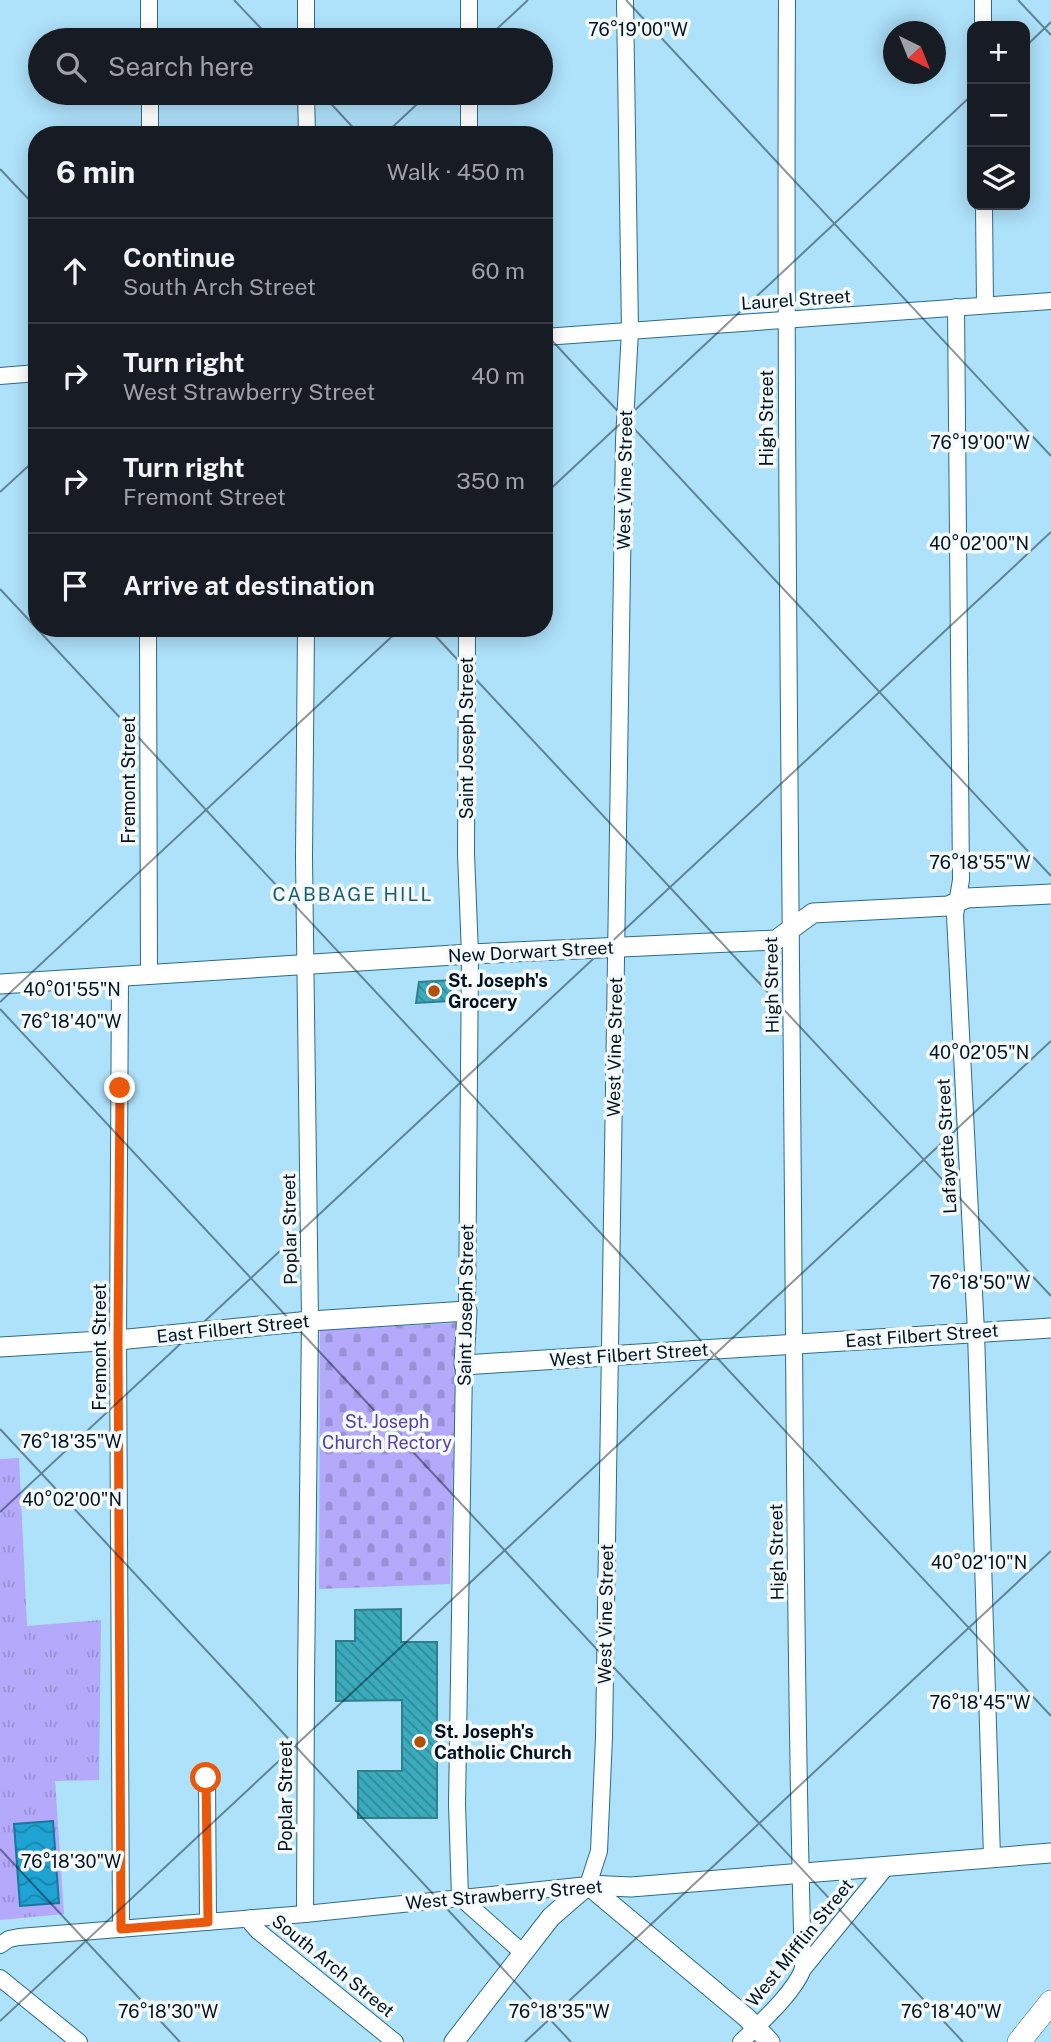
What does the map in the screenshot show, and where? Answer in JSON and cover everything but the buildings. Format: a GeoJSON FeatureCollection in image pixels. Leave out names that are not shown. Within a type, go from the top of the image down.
{"type":"FeatureCollection","features":[{"type":"Feature","properties":{"kind":"main road"},"geometry":{"type":"LineString","coordinates":[[1019,2042],[1051,2002]]}},
{"type":"Feature","properties":{"kind":"street"},"geometry":{"type":"LineString","coordinates":[[149,0],[149,28]]}},
{"type":"Feature","properties":{"kind":"street"},"geometry":{"type":"LineString","coordinates":[[306,0],[306,28]]}},
{"type":"Feature","properties":{"kind":"street"},"geometry":{"type":"LineString","coordinates":[[469,0],[469,28]]}},
{"type":"Feature","properties":{"kind":"street","name":"West Vine Street"},"geometry":{"type":"LineString","coordinates":[[588,1885],[599,1851],[602,1787],[611,1356],[624,440],[630,331],[625,0]]}},
{"type":"Feature","properties":{"kind":"street","name":"High Street"},"geometry":{"type":"LineString","coordinates":[[787,0],[785,320],[794,1344],[803,1969]]}},
{"type":"Feature","properties":{"kind":"street"},"geometry":{"type":"LineString","coordinates":[[983,0],[983,21]]}},
{"type":"Feature","properties":{"kind":"street"},"geometry":{"type":"LineString","coordinates":[[150,105],[150,126]]}},
{"type":"Feature","properties":{"kind":"street"},"geometry":{"type":"LineString","coordinates":[[306,105],[307,126]]}},
{"type":"Feature","properties":{"kind":"street"},"geometry":{"type":"LineString","coordinates":[[469,105],[469,126]]}},
{"type":"Feature","properties":{"kind":"street"},"geometry":{"type":"LineString","coordinates":[[985,210],[985,305]]}},
{"type":"Feature","properties":{"kind":"street","name":"Laurel Street"},"geometry":{"type":"LineString","coordinates":[[553,336],[1051,301]]}},
{"type":"Feature","properties":{"kind":"street","name":"Lafayette Street"},"geometry":{"type":"LineString","coordinates":[[956,307],[961,880],[956,915],[976,1332],[992,1857]]}},
{"type":"Feature","properties":{"kind":"street"},"geometry":{"type":"LineString","coordinates":[[0,376],[28,374]]}},
{"type":"Feature","properties":{"kind":"street","name":"Fremont Street"},"geometry":{"type":"LineString","coordinates":[[148,637],[149,974]]}},
{"type":"Feature","properties":{"kind":"street","name":"Poplar Street"},"geometry":{"type":"LineString","coordinates":[[305,1914],[310,1321],[306,637]]}},
{"type":"Feature","properties":{"kind":"street","name":"Saint Joseph Street"},"geometry":{"type":"LineString","coordinates":[[460,1897],[457,1804],[467,1311],[470,954],[466,854],[467,637]]}},
{"type":"Feature","properties":{"kind":"street","name":"New Dorwart Street"},"geometry":{"type":"LineString","coordinates":[[0,984],[470,954],[776,940],[813,913],[948,906],[967,898],[1051,894]]}},
{"type":"Feature","properties":{"kind":"street","name":"Fremont Street"},"geometry":{"type":"LineString","coordinates":[[120,976],[118,1340],[121,1929]]}},
{"type":"Feature","properties":{"kind":"street","name":"East Filbert Street"},"geometry":{"type":"LineString","coordinates":[[0,1347],[467,1311]]}},
{"type":"Feature","properties":{"kind":"street","name":"East Filbert Street"},"geometry":{"type":"LineString","coordinates":[[794,1344],[1051,1328]]}},
{"type":"Feature","properties":{"kind":"street","name":"West Filbert Street"},"geometry":{"type":"LineString","coordinates":[[464,1365],[794,1344]]}},
{"type":"Feature","properties":{"kind":"street"},"geometry":{"type":"LineString","coordinates":[[206,1778],[208,1922]]}},
{"type":"Feature","properties":{"kind":"street","name":"West Strawberry Street"},"geometry":{"type":"LineString","coordinates":[[0,1945],[19,1937],[305,1914],[588,1885],[631,1887],[1051,1853]]}},
{"type":"Feature","properties":{"kind":"street","name":"West Mifflin Street"},"geometry":{"type":"LineString","coordinates":[[741,2042],[778,2003],[887,1866]]}},
{"type":"Feature","properties":{"kind":"street"},"geometry":{"type":"LineString","coordinates":[[454,2042],[551,1916],[588,1885],[747,2018],[770,2042]]}},
{"type":"Feature","properties":{"kind":"street"},"geometry":{"type":"LineString","coordinates":[[460,1897],[523,1953]]}},
{"type":"Feature","properties":{"kind":"street","name":"South Arch Street"},"geometry":{"type":"LineString","coordinates":[[251,1918],[251,1923],[258,1931],[395,2042]]}},
{"type":"Feature","properties":{"kind":"street"},"geometry":{"type":"LineString","coordinates":[[0,1978],[79,2042]]}},
{"type":"Feature","properties":{"kind":"green space","name":"St. Joseph Church Rectory"},"geometry":{"type":"Polygon","coordinates":[[[457,1323],[450,1584],[319,1589],[320,1330],[457,1323]]]}},
{"type":"Feature","properties":{"kind":"green space"},"geometry":{"type":"Polygon","coordinates":[[[19,1458],[27,1626],[101,1620],[99,1780],[55,1781],[64,1914],[0,1920],[0,1459],[19,1458]]]}},
{"type":"Feature","properties":{"kind":"water"},"geometry":{"type":"Polygon","coordinates":[[[53,1821],[59,1903],[20,1906],[14,1824],[53,1821]]]}},
{"type":"Feature","properties":{"kind":"place","name":"St. Joseph's Grocery"},"geometry":{"type":"Point","coordinates":[434,991]}},
{"type":"Feature","properties":{"kind":"place","name":"St. Joseph's Catholic Church"},"geometry":{"type":"Point","coordinates":[420,1742]}},
{"type":"Feature","properties":{"kind":"district","name":"CABBAGE HILL"},"geometry":{"type":"Point","coordinates":[353,894]}},
{"type":"Feature","properties":{"kind":"route"},"geometry":{"type":"LineString","coordinates":[[120,1088],[118,1340],[121,1929],[208,1922],[206,1778]]}}]}
